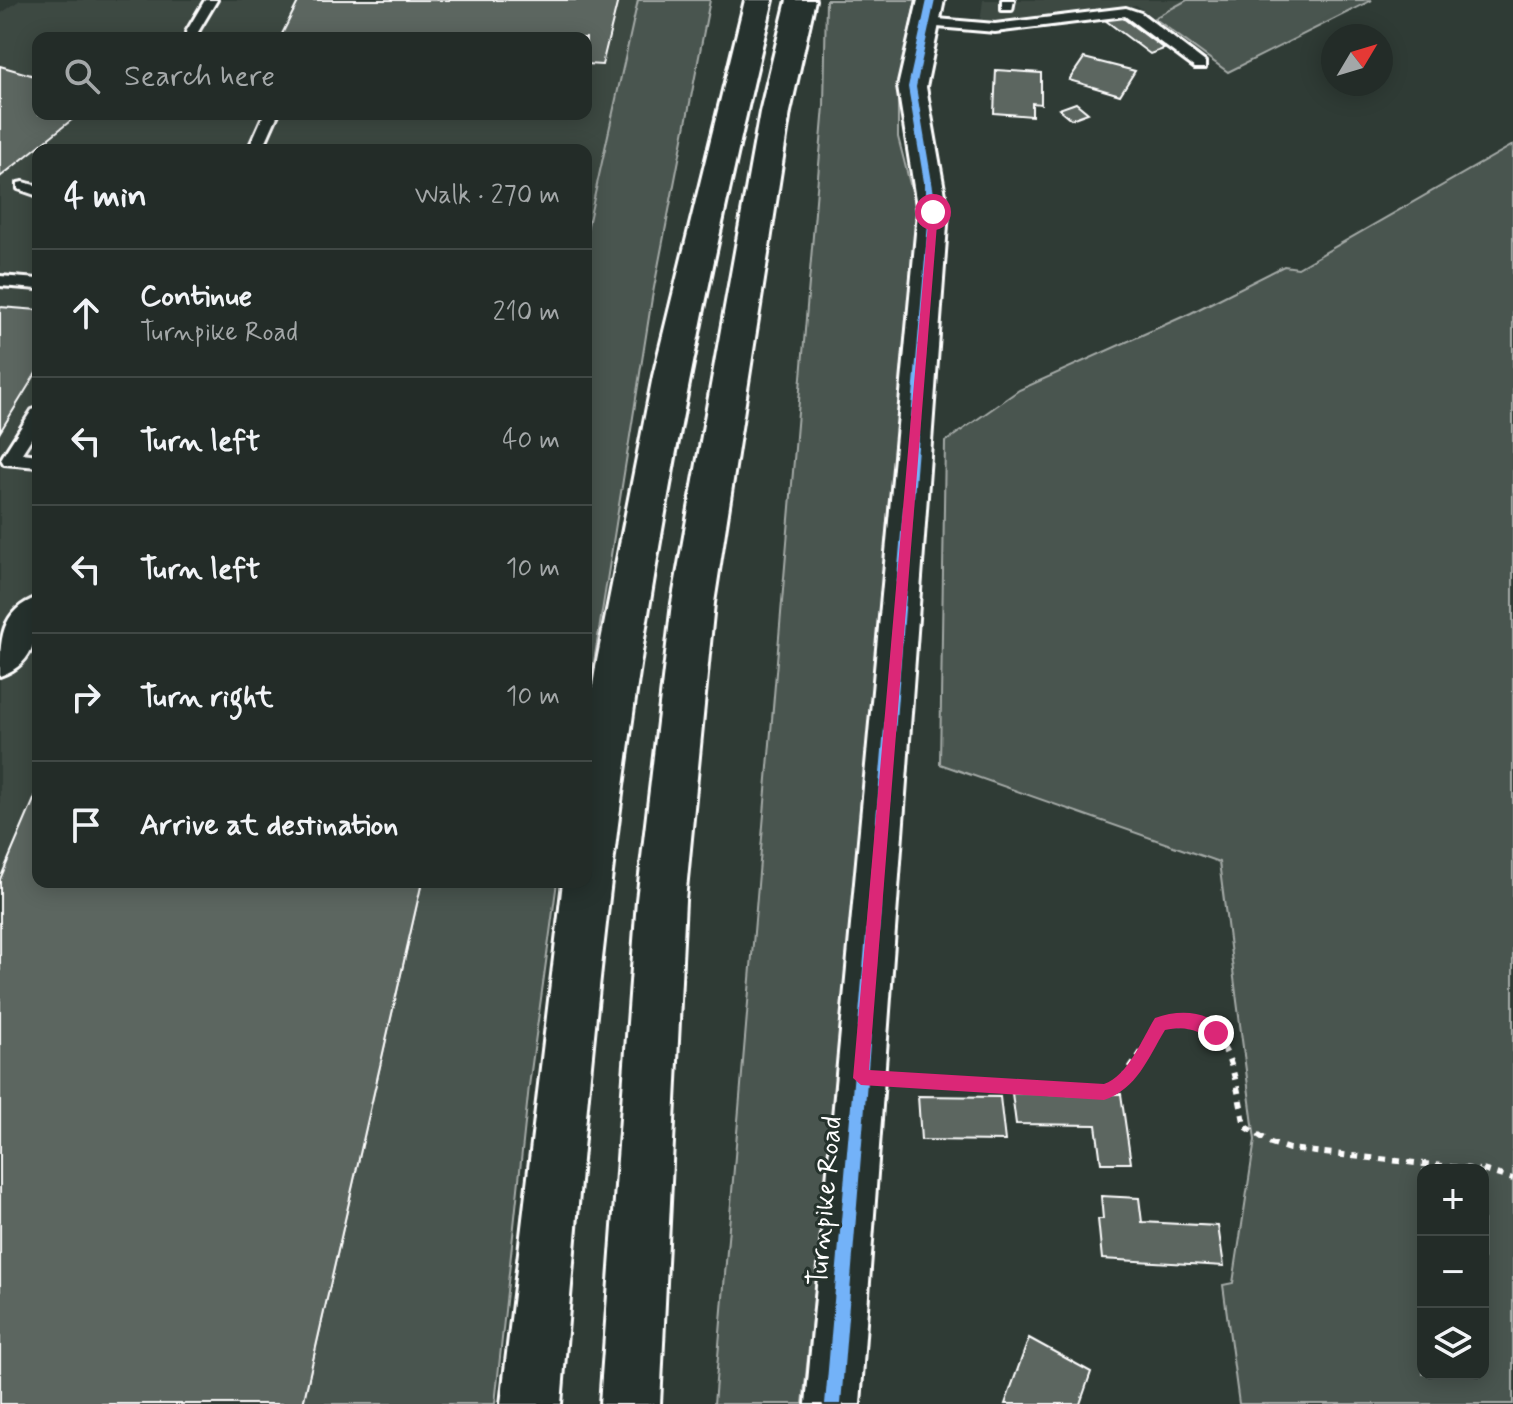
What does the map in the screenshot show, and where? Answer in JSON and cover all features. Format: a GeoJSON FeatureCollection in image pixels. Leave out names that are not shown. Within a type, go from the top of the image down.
{"type":"FeatureCollection","features":[{"type":"Feature","properties":{"kind":"highway"},"geometry":{"type":"LineString","coordinates":[[718,160],[737,0]]}},
{"type":"Feature","properties":{"kind":"highway"},"geometry":{"type":"LineString","coordinates":[[592,858],[605,756],[666,401],[718,160],[759,0]]}},
{"type":"Feature","properties":{"kind":"highway"},"geometry":{"type":"LineString","coordinates":[[630,1404],[661,900],[693,603],[775,112],[801,0]]}},
{"type":"Feature","properties":{"kind":"highway"},"geometry":{"type":"LineString","coordinates":[[531,1404],[554,1156],[588,888]]}},
{"type":"Feature","properties":{"kind":"street","name":"Turnpike Road"},"geometry":{"type":"LineString","coordinates":[[833,1404],[933,212],[912,87],[928,11]]}},
{"type":"Feature","properties":{"kind":"street"},"geometry":{"type":"LineString","coordinates":[[0,660],[32,620]]}},
{"type":"Feature","properties":{"kind":"lane"},"geometry":{"type":"LineString","coordinates":[[192,32],[211,0]]}},
{"type":"Feature","properties":{"kind":"lane"},"geometry":{"type":"LineString","coordinates":[[928,11],[995,28],[1126,12],[1136,16],[1200,65]]}},
{"type":"Feature","properties":{"kind":"lane"},"geometry":{"type":"LineString","coordinates":[[258,144],[268,120]]}},
{"type":"Feature","properties":{"kind":"lane"},"geometry":{"type":"LineString","coordinates":[[0,281],[32,284]]}},
{"type":"Feature","properties":{"kind":"lane"},"geometry":{"type":"LineString","coordinates":[[32,424],[10,459],[32,461]]}},
{"type":"Feature","properties":{"kind":"path"},"geometry":{"type":"LineString","coordinates":[[861,1078],[1104,1092],[1118,1087],[1129,1075],[1160,1024],[1182,1019],[1209,1026],[1216,1033],[1226,1050],[1245,1126],[1259,1137],[1289,1149],[1426,1164]]}},
{"type":"Feature","properties":{"kind":"path"},"geometry":{"type":"LineString","coordinates":[[1489,1172],[1513,1179]]}},
{"type":"Feature","properties":{"kind":"shaded area"},"geometry":{"type":"Polygon","coordinates":[[[20,0],[638,0],[592,207],[592,144],[32,144],[32,888],[500,888],[404,1404],[0,1404],[0,14],[20,0]]]}},
{"type":"Feature","properties":{"kind":"shaded area"},"geometry":{"type":"Polygon","coordinates":[[[638,0],[710,0],[652,298],[592,674],[592,207],[638,0]]]}},
{"type":"Feature","properties":{"kind":"shaded area"},"geometry":{"type":"Polygon","coordinates":[[[826,0],[916,0],[898,83],[898,137],[917,211],[834,1113],[803,1404],[714,1404],[824,106],[826,0]]]}},
{"type":"Feature","properties":{"kind":"shaded area"},"geometry":{"type":"Polygon","coordinates":[[[983,0],[1187,0],[1154,18],[1136,5],[1049,20],[980,23],[983,0]]]}},
{"type":"Feature","properties":{"kind":"shaded area"},"geometry":{"type":"Polygon","coordinates":[[[1187,0],[1372,0],[1228,72],[1154,18],[1187,0]]]}},
{"type":"Feature","properties":{"kind":"shaded area"},"geometry":{"type":"Polygon","coordinates":[[[1513,145],[1513,1404],[1239,1404],[1223,1285],[1233,1283],[1255,1140],[1219,862],[940,764],[945,442],[1019,390],[1191,313],[1284,266],[1298,268],[1513,145]]]}},
{"type":"Feature","properties":{"kind":"shaded area"},"geometry":{"type":"Polygon","coordinates":[[[421,888],[556,888],[529,1086],[495,1404],[303,1404],[421,888]]]}},
{"type":"Feature","properties":{"kind":"building"},"geometry":{"type":"Polygon","coordinates":[[[299,0],[618,0],[602,65],[592,64],[592,32],[283,32],[299,0]]]}},
{"type":"Feature","properties":{"kind":"building"},"geometry":{"type":"Polygon","coordinates":[[[1119,15],[1164,49],[1150,54],[1105,20],[1119,15]]]}},
{"type":"Feature","properties":{"kind":"building"},"geometry":{"type":"Polygon","coordinates":[[[1084,58],[1135,71],[1120,95],[1069,80],[1084,58]]]}},
{"type":"Feature","properties":{"kind":"building"},"geometry":{"type":"Polygon","coordinates":[[[0,66],[32,75],[32,120],[71,120],[41,144],[32,144],[32,151],[0,177],[0,66]]]}},
{"type":"Feature","properties":{"kind":"building"},"geometry":{"type":"Polygon","coordinates":[[[996,70],[1041,73],[1041,104],[1032,103],[1032,116],[994,113],[996,70]]]}},
{"type":"Feature","properties":{"kind":"building"},"geometry":{"type":"Polygon","coordinates":[[[1076,103],[1088,113],[1071,119],[1059,109],[1076,103]]]}},
{"type":"Feature","properties":{"kind":"building"},"geometry":{"type":"Polygon","coordinates":[[[0,307],[32,310],[32,380],[0,432],[0,307]]]}},
{"type":"Feature","properties":{"kind":"building"},"geometry":{"type":"Polygon","coordinates":[[[32,804],[32,888],[421,888],[303,1404],[0,1404],[0,879],[32,804]]]}},
{"type":"Feature","properties":{"kind":"building"},"geometry":{"type":"Polygon","coordinates":[[[1012,1093],[1121,1094],[1131,1163],[1101,1163],[1096,1125],[1016,1124],[1012,1093]]]}},
{"type":"Feature","properties":{"kind":"building"},"geometry":{"type":"Polygon","coordinates":[[[918,1096],[1000,1097],[1005,1141],[921,1140],[918,1096]]]}},
{"type":"Feature","properties":{"kind":"building"},"geometry":{"type":"Polygon","coordinates":[[[1101,1196],[1139,1198],[1142,1222],[1218,1226],[1224,1266],[1102,1259],[1098,1219],[1103,1219],[1101,1196]]]}},
{"type":"Feature","properties":{"kind":"building"},"geometry":{"type":"Polygon","coordinates":[[[1029,1338],[1091,1372],[1080,1404],[1005,1404],[1029,1338]]]}},
{"type":"Feature","properties":{"kind":"cycle path"},"geometry":{"type":"LineString","coordinates":[[833,1404],[933,212],[912,87],[931,0]]}},
{"type":"Feature","properties":{"kind":"route"},"geometry":{"type":"LineString","coordinates":[[933,212],[861,1078],[1002,1089],[1104,1092],[1118,1087],[1129,1075],[1160,1024],[1182,1019],[1209,1026],[1216,1033]]}}]}
